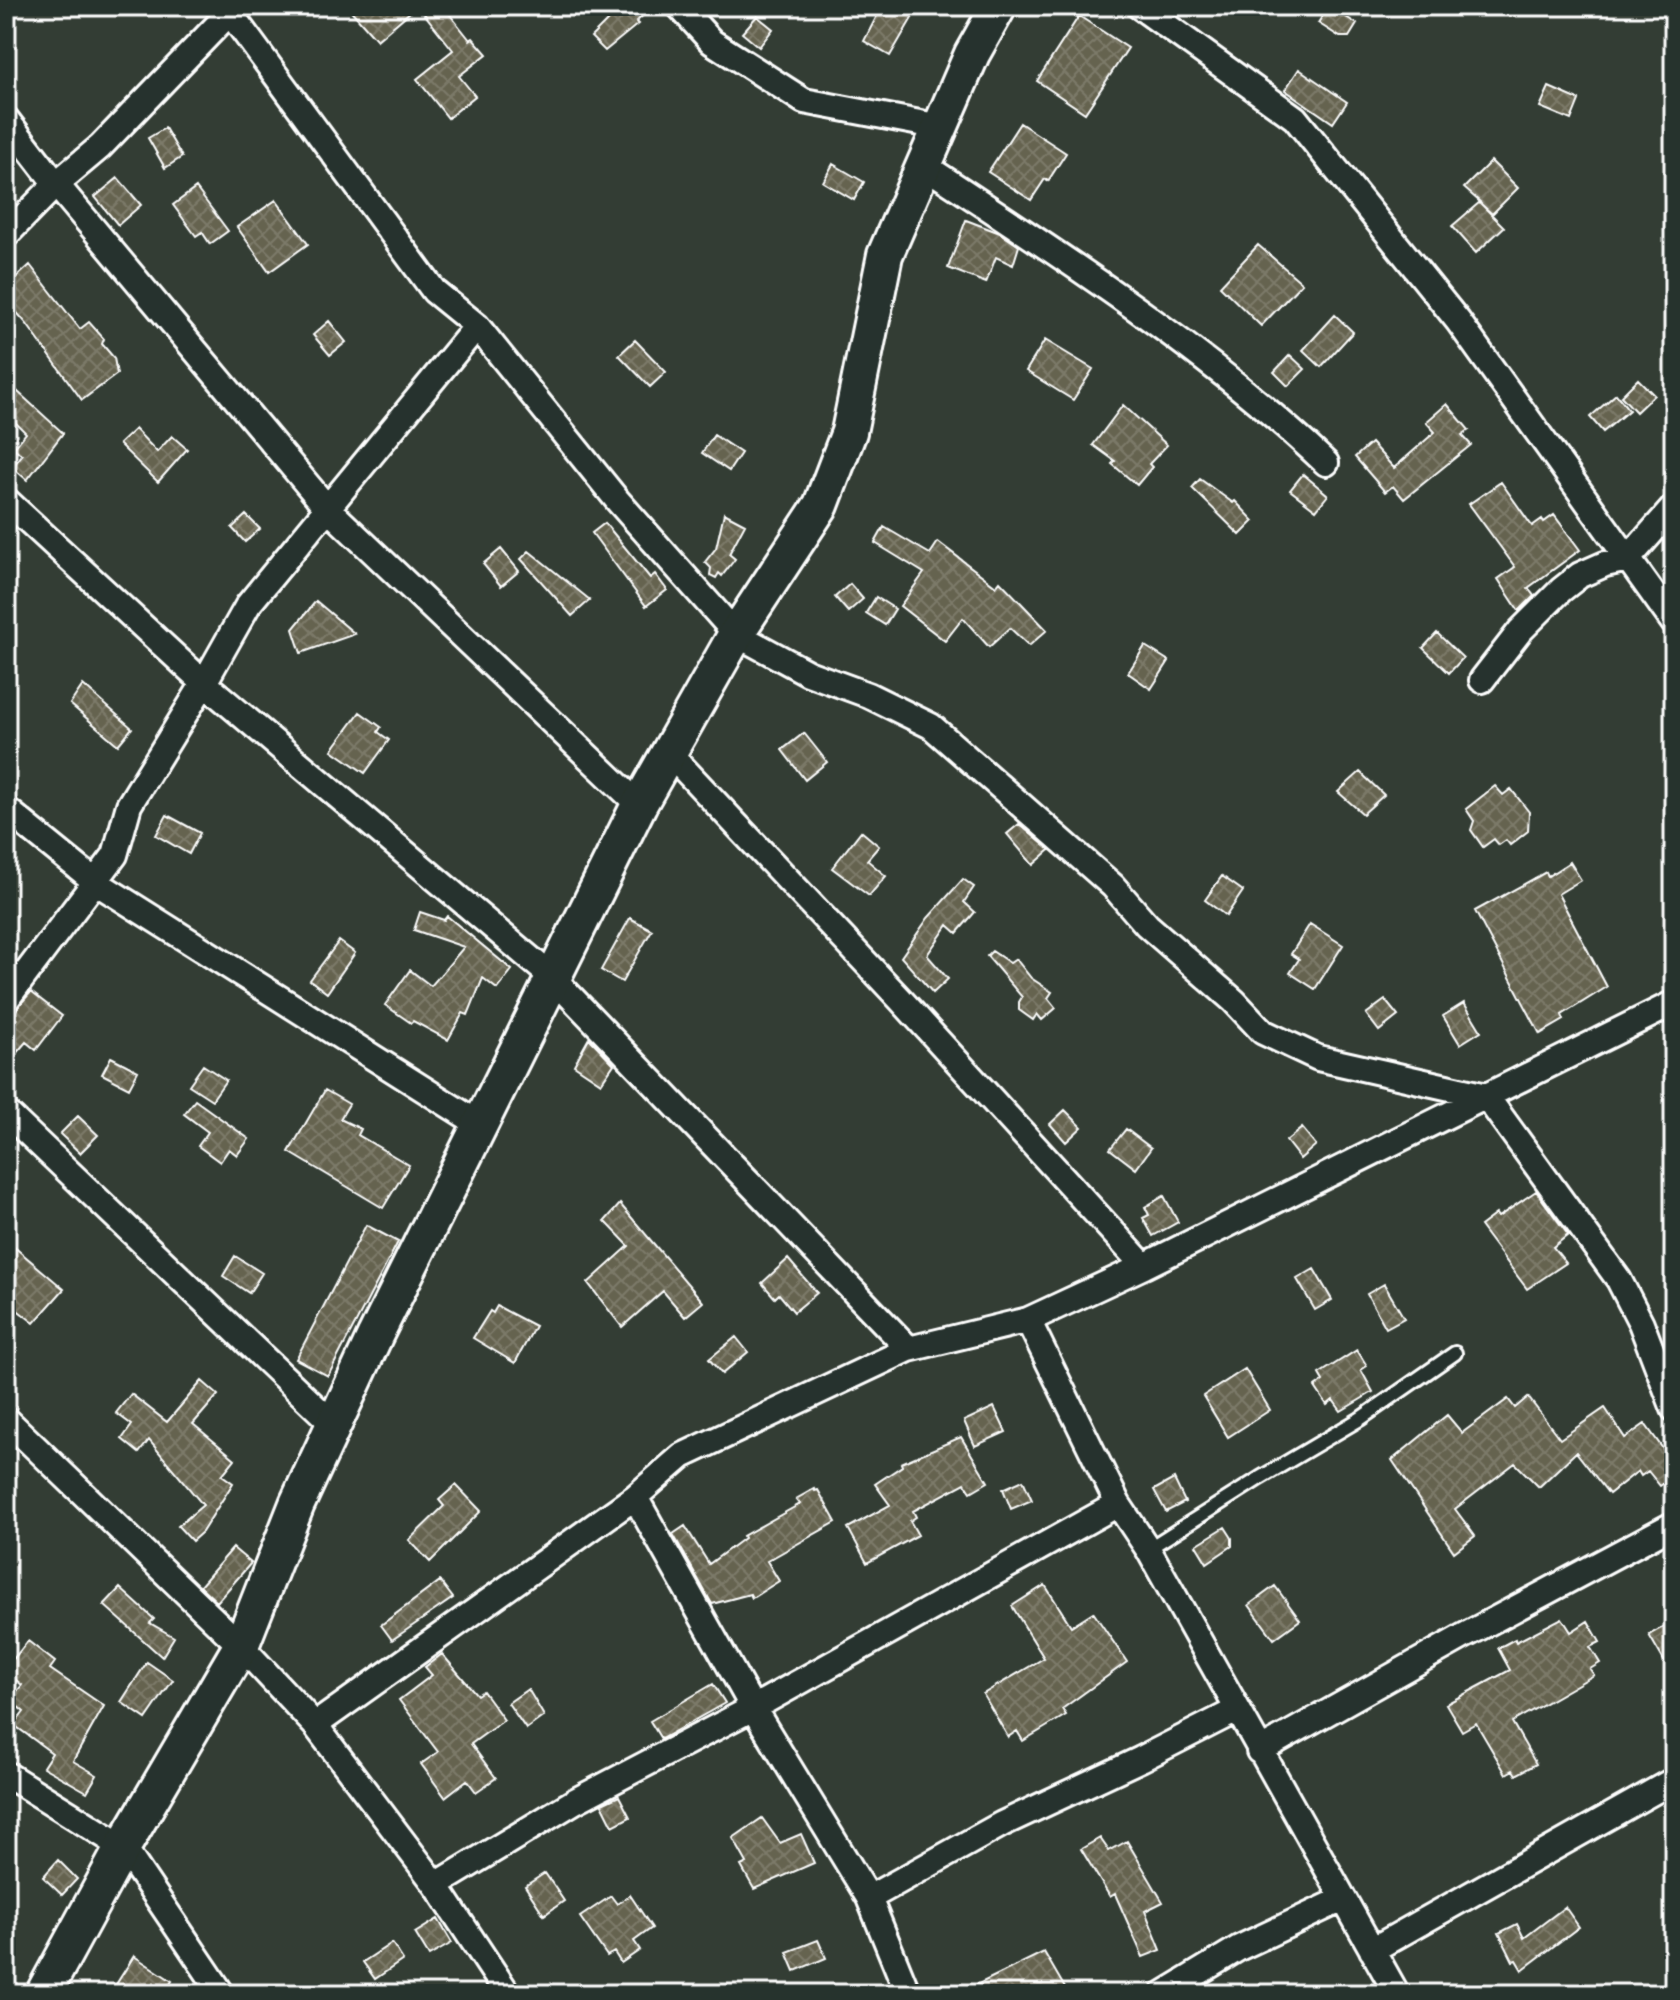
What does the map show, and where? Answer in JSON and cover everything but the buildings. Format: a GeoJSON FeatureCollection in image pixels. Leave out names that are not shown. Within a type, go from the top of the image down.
{"type":"FeatureCollection","features":[{"type":"Feature","properties":{"kind":"street"},"geometry":{"type":"LineString","coordinates":[[679,6],[712,42],[804,101],[941,127]]}},
{"type":"Feature","properties":{"kind":"street"},"geometry":{"type":"LineString","coordinates":[[43,1994],[123,1847],[241,1646],[297,1504],[334,1425],[479,1124],[639,805],[736,634],[821,505],[849,432],[885,255],[972,54],[999,6]]}},
{"type":"Feature","properties":{"kind":"street"},"geometry":{"type":"LineString","coordinates":[[1139,6],[1295,118],[1458,321],[1674,623]]}},
{"type":"Feature","properties":{"kind":"street"},"geometry":{"type":"LineString","coordinates":[[6,235],[56,184],[100,147],[230,8],[434,291],[477,326],[618,501],[736,634],[808,673],[868,695],[931,726],[1113,886],[1147,925],[1234,1001],[1263,1032],[1318,1058],[1486,1096],[1619,1280],[1641,1323],[1674,1409]]}},
{"type":"Feature","properties":{"kind":"street"},"geometry":{"type":"LineString","coordinates":[[6,119],[56,184],[327,508],[639,805]]}},
{"type":"Feature","properties":{"kind":"street"},"geometry":{"type":"LineString","coordinates":[[925,166],[1133,304],[1275,414],[1326,463]]}},
{"type":"Feature","properties":{"kind":"street"},"geometry":{"type":"LineString","coordinates":[[6,1000],[97,883],[115,855],[129,805],[248,605],[477,326]]}},
{"type":"Feature","properties":{"kind":"street"},"geometry":{"type":"LineString","coordinates":[[6,500],[204,683],[552,977],[909,1349]]}},
{"type":"Feature","properties":{"kind":"street"},"geometry":{"type":"LineString","coordinates":[[1482,680],[1520,631],[1561,590],[1580,575],[1605,564],[1628,559],[1674,507]]}},
{"type":"Feature","properties":{"kind":"street"},"geometry":{"type":"LineString","coordinates":[[669,753],[890,988],[1144,1266]]}},
{"type":"Feature","properties":{"kind":"street"},"geometry":{"type":"LineString","coordinates":[[6,809],[97,883],[479,1124]]}},
{"type":"Feature","properties":{"kind":"street"},"geometry":{"type":"LineString","coordinates":[[315,1725],[635,1497],[682,1456],[909,1349],[1028,1320],[1144,1266],[1674,1003]]}},
{"type":"Feature","properties":{"kind":"street"},"geometry":{"type":"LineString","coordinates":[[6,1112],[334,1425]]}},
{"type":"Feature","properties":{"kind":"street"},"geometry":{"type":"LineString","coordinates":[[1028,1320],[1118,1504],[1148,1549],[1397,1994]]}},
{"type":"Feature","properties":{"kind":"street"},"geometry":{"type":"LineString","coordinates":[[6,1419],[241,1646],[315,1725],[436,1885],[508,1994]]}},
{"type":"Feature","properties":{"kind":"street"},"geometry":{"type":"LineString","coordinates":[[635,1497],[753,1708],[869,1898],[908,1994]]}},
{"type":"Feature","properties":{"kind":"street"},"geometry":{"type":"LineString","coordinates":[[436,1885],[575,1801],[753,1708],[1118,1504]]}},
{"type":"Feature","properties":{"kind":"street"},"geometry":{"type":"LineString","coordinates":[[1259,1751],[1462,1637],[1674,1524]]}},
{"type":"Feature","properties":{"kind":"street"},"geometry":{"type":"LineString","coordinates":[[869,1898],[1002,1824],[1237,1710]]}},
{"type":"Feature","properties":{"kind":"street"},"geometry":{"type":"LineString","coordinates":[[6,1774],[123,1847],[222,1994]]}},
{"type":"Feature","properties":{"kind":"street"},"geometry":{"type":"LineString","coordinates":[[1372,1950],[1674,1780]]}},
{"type":"Feature","properties":{"kind":"street"},"geometry":{"type":"LineString","coordinates":[[1163,1994],[1239,1948],[1343,1899]]}},
{"type":"Feature","properties":{"kind":"lane"},"geometry":{"type":"LineString","coordinates":[[1148,1549],[1360,1419],[1455,1353]]}}]}
